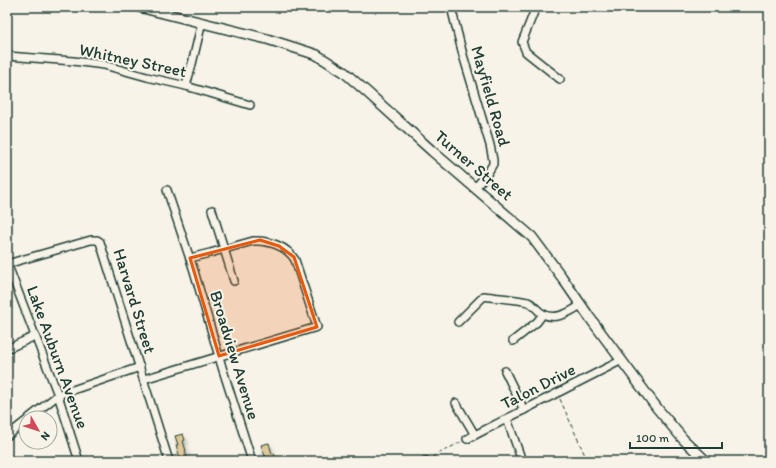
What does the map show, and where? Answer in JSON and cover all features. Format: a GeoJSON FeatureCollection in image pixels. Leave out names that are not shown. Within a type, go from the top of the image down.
{"type":"FeatureCollection","features":[{"type":"Feature","properties":{"kind":"main road","name":"Turner Street"},"geometry":{"type":"LineString","coordinates":[[139,7],[267,39],[308,52],[328,62],[353,80],[432,151],[532,237],[669,424],[706,461]]}},
{"type":"Feature","properties":{"kind":"street","name":"Mayfield Road"},"geometry":{"type":"LineString","coordinates":[[451,7],[493,160],[493,164],[487,174],[475,188]]}},
{"type":"Feature","properties":{"kind":"street"},"geometry":{"type":"LineString","coordinates":[[536,7],[522,42],[526,52],[560,80]]}},
{"type":"Feature","properties":{"kind":"street"},"geometry":{"type":"LineString","coordinates":[[186,86],[202,22]]}},
{"type":"Feature","properties":{"kind":"street","name":"Whitney Street"},"geometry":{"type":"LineString","coordinates":[[7,56],[96,64],[186,86],[250,104]]}},
{"type":"Feature","properties":{"kind":"street","name":"Broadview Avenue"},"geometry":{"type":"LineString","coordinates":[[167,190],[190,258],[252,461]]}},
{"type":"Feature","properties":{"kind":"street"},"geometry":{"type":"LineString","coordinates":[[212,210],[234,281]]}},
{"type":"Feature","properties":{"kind":"street","name":"Harvard Street"},"geometry":{"type":"LineString","coordinates":[[7,263],[91,240],[97,240],[100,242],[169,461]]}},
{"type":"Feature","properties":{"kind":"street"},"geometry":{"type":"LineString","coordinates":[[144,379],[317,327],[295,260],[292,255],[279,246],[260,240],[190,258]]}},
{"type":"Feature","properties":{"kind":"street","name":"Lake Auburn Avenue"},"geometry":{"type":"LineString","coordinates":[[7,263],[58,395],[79,461]]}},
{"type":"Feature","properties":{"kind":"street"},"geometry":{"type":"LineString","coordinates":[[458,322],[484,296],[529,303],[543,314],[550,316],[559,316],[581,305]]}},
{"type":"Feature","properties":{"kind":"street"},"geometry":{"type":"LineString","coordinates":[[512,341],[537,322],[543,314]]}},
{"type":"Feature","properties":{"kind":"street"},"geometry":{"type":"LineString","coordinates":[[7,349],[35,336]]}},
{"type":"Feature","properties":{"kind":"street","name":"Talon Drive"},"geometry":{"type":"LineString","coordinates":[[467,439],[622,360]]}},
{"type":"Feature","properties":{"kind":"street"},"geometry":{"type":"LineString","coordinates":[[39,410],[58,395],[140,367]]}},
{"type":"Feature","properties":{"kind":"street"},"geometry":{"type":"LineString","coordinates":[[505,371],[524,410]]}},
{"type":"Feature","properties":{"kind":"street"},"geometry":{"type":"LineString","coordinates":[[456,403],[475,435]]}},
{"type":"Feature","properties":{"kind":"street"},"geometry":{"type":"LineString","coordinates":[[507,419],[522,461]]}},
{"type":"Feature","properties":{"kind":"street"},"geometry":{"type":"LineString","coordinates":[[7,436],[18,427]]}},
{"type":"Feature","properties":{"kind":"path"},"geometry":{"type":"LineString","coordinates":[[557,393],[587,460]]}},
{"type":"Feature","properties":{"kind":"path"},"geometry":{"type":"LineString","coordinates":[[425,461],[467,439]]}},
{"type":"Feature","properties":{"kind":"highlighted area"},"geometry":{"type":"Polygon","coordinates":[[[260,240],[279,246],[294,257],[317,327],[219,356],[190,258],[260,240]]]}},
{"type":"Feature","properties":{"kind":"building"},"geometry":{"type":"Polygon","coordinates":[[[183,434],[185,440],[183,441],[188,461],[181,461],[176,445],[178,445],[175,436],[183,434]]]}},
{"type":"Feature","properties":{"kind":"building"},"geometry":{"type":"Polygon","coordinates":[[[269,443],[276,461],[268,461],[265,456],[261,445],[269,443]]]}}]}
